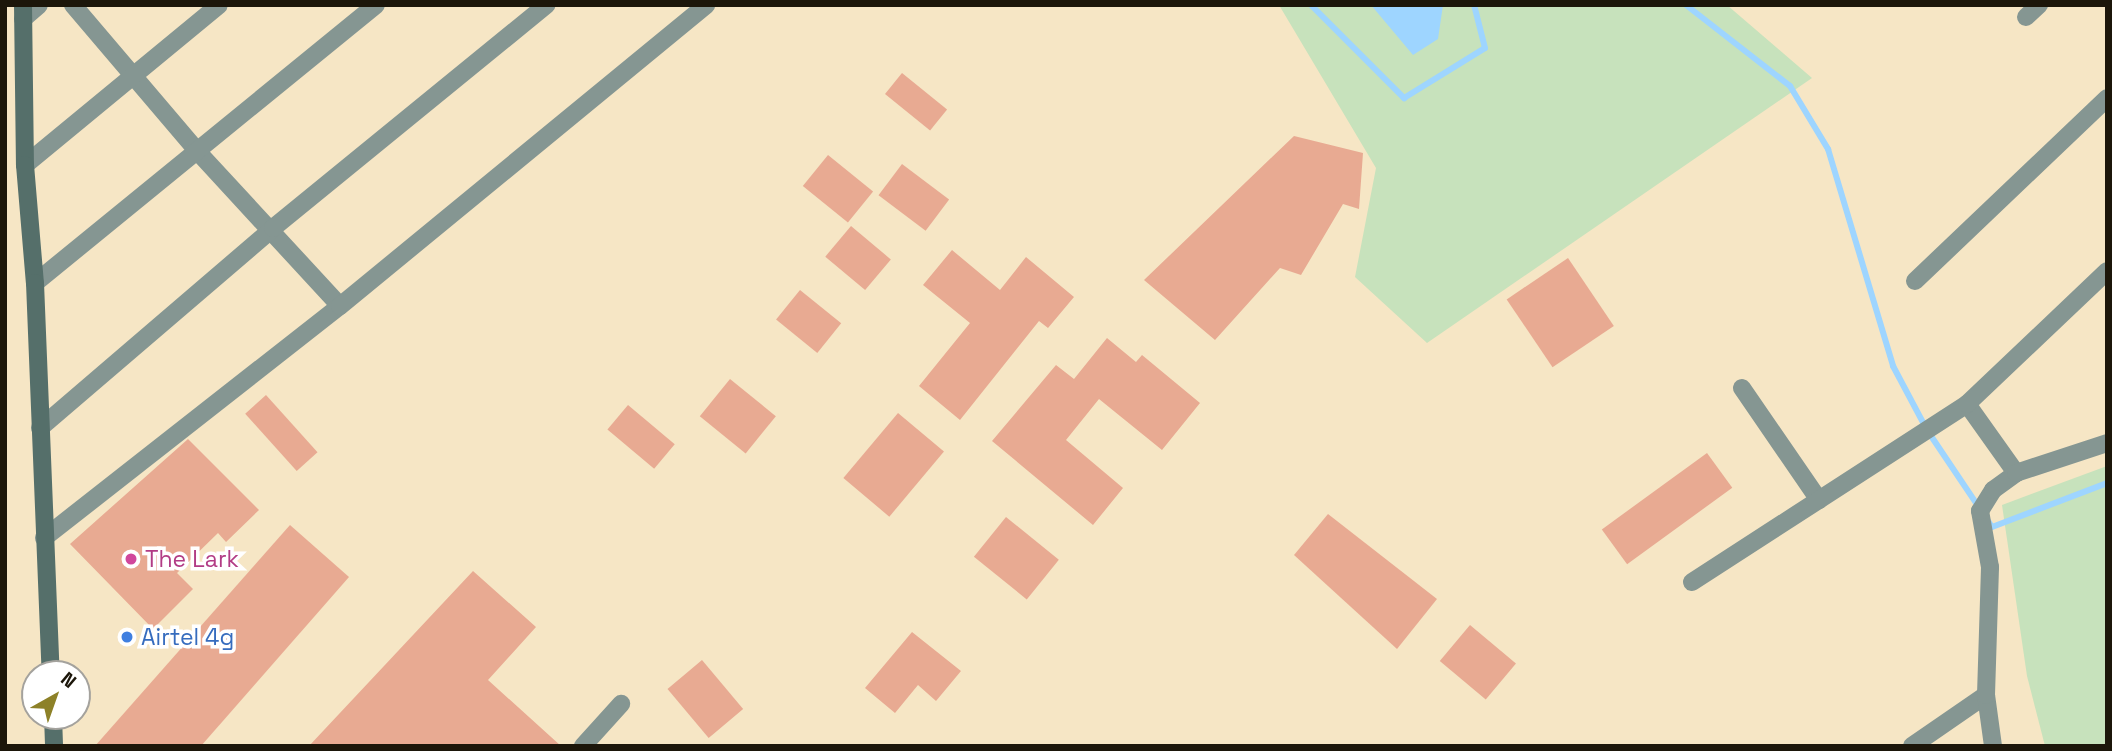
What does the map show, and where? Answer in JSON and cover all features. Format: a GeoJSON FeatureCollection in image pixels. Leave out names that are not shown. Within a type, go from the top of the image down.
{"type":"FeatureCollection","features":[{"type":"Feature","properties":{"kind":"street"},"geometry":{"type":"LineString","coordinates":[[38,5],[23,12],[25,165],[35,282],[50,660]]}},
{"type":"Feature","properties":{"kind":"street"},"geometry":{"type":"LineString","coordinates":[[72,5],[198,152],[273,228],[340,306]]}},
{"type":"Feature","properties":{"kind":"street"},"geometry":{"type":"LineString","coordinates":[[25,165],[219,5]]}},
{"type":"Feature","properties":{"kind":"street"},"geometry":{"type":"LineString","coordinates":[[35,282],[376,5]]}},
{"type":"Feature","properties":{"kind":"street"},"geometry":{"type":"LineString","coordinates":[[40,428],[273,228],[546,5]]}},
{"type":"Feature","properties":{"kind":"street"},"geometry":{"type":"LineString","coordinates":[[44,538],[340,306],[706,5]]}},
{"type":"Feature","properties":{"kind":"street"},"geometry":{"type":"LineString","coordinates":[[1915,281],[2107,99]]}},
{"type":"Feature","properties":{"kind":"street"},"geometry":{"type":"LineString","coordinates":[[1692,582],[1967,404],[2107,271]]}},
{"type":"Feature","properties":{"kind":"street"},"geometry":{"type":"LineString","coordinates":[[1742,388],[1819,500]]}},
{"type":"Feature","properties":{"kind":"street"},"geometry":{"type":"LineString","coordinates":[[1967,404],[2016,473]]}},
{"type":"Feature","properties":{"kind":"street"},"geometry":{"type":"LineString","coordinates":[[1993,746],[1986,695],[1990,567],[1980,511],[1993,490],[2016,473],[2107,443]]}},
{"type":"Feature","properties":{"kind":"street"},"geometry":{"type":"LineString","coordinates":[[1912,746],[1986,695]]}},
{"type":"Feature","properties":{"kind":"street"},"geometry":{"type":"LineString","coordinates":[[583,746],[621,704]]}},
{"type":"Feature","properties":{"kind":"green space"},"geometry":{"type":"Polygon","coordinates":[[[1279,5],[1727,5],[1812,78],[1427,343],[1355,277],[1376,168],[1279,5]]]}},
{"type":"Feature","properties":{"kind":"green space"},"geometry":{"type":"Polygon","coordinates":[[[2107,466],[2107,746],[2045,746],[2027,676],[2002,505],[2107,466]]]}},
{"type":"Feature","properties":{"kind":"water"},"geometry":{"type":"Polygon","coordinates":[[[1371,5],[1443,5],[1438,39],[1413,55],[1371,5]]]}},
{"type":"Feature","properties":{"kind":"building"},"geometry":{"type":"Polygon","coordinates":[[[902,73],[947,110],[930,130],[885,94],[902,73]]]}},
{"type":"Feature","properties":{"kind":"building"},"geometry":{"type":"Polygon","coordinates":[[[1294,136],[1363,153],[1359,209],[1343,204],[1301,275],[1280,268],[1215,340],[1144,280],[1294,136]]]}},
{"type":"Feature","properties":{"kind":"building"},"geometry":{"type":"Polygon","coordinates":[[[828,155],[873,192],[848,223],[803,186],[828,155]]]}},
{"type":"Feature","properties":{"kind":"building"},"geometry":{"type":"Polygon","coordinates":[[[902,164],[949,200],[926,231],[879,195],[902,164]]]}},
{"type":"Feature","properties":{"kind":"building"},"geometry":{"type":"Polygon","coordinates":[[[851,226],[891,259],[865,290],[825,257],[851,226]]]}},
{"type":"Feature","properties":{"kind":"building"},"geometry":{"type":"Polygon","coordinates":[[[952,250],[1000,290],[1026,257],[1074,297],[1048,328],[1039,321],[960,420],[919,386],[970,323],[923,285],[952,250]]]}},
{"type":"Feature","properties":{"kind":"building"},"geometry":{"type":"Polygon","coordinates":[[[1568,258],[1614,326],[1553,367],[1507,299],[1568,258]]]}},
{"type":"Feature","properties":{"kind":"building"},"geometry":{"type":"Polygon","coordinates":[[[800,290],[841,323],[817,353],[776,320],[800,290]]]}},
{"type":"Feature","properties":{"kind":"building"},"geometry":{"type":"Polygon","coordinates":[[[1107,338],[1136,362],[1142,355],[1200,403],[1162,450],[1099,399],[1066,440],[1123,488],[1093,525],[992,441],[1056,365],[1074,379],[1107,338]]]}},
{"type":"Feature","properties":{"kind":"building"},"geometry":{"type":"Polygon","coordinates":[[[730,379],[776,416],[746,453],[700,416],[730,379]]]}},
{"type":"Feature","properties":{"kind":"building"},"geometry":{"type":"Polygon","coordinates":[[[266,395],[318,452],[297,471],[245,414],[266,395]]]}},
{"type":"Feature","properties":{"kind":"building"},"geometry":{"type":"Polygon","coordinates":[[[628,405],[675,444],[654,469],[607,430],[628,405]]]}},
{"type":"Feature","properties":{"kind":"building"},"geometry":{"type":"Polygon","coordinates":[[[898,413],[944,452],[889,517],[843,478],[898,413]]]}},
{"type":"Feature","properties":{"kind":"building"},"geometry":{"type":"Polygon","coordinates":[[[188,439],[259,510],[226,542],[218,533],[177,573],[193,589],[153,629],[70,544],[188,439]]]}},
{"type":"Feature","properties":{"kind":"building"},"geometry":{"type":"Polygon","coordinates":[[[1707,453],[1732,488],[1627,564],[1602,529],[1707,453]]]}},
{"type":"Feature","properties":{"kind":"building"},"geometry":{"type":"Polygon","coordinates":[[[1328,514],[1437,599],[1397,649],[1294,555],[1328,514]]]}},
{"type":"Feature","properties":{"kind":"building"},"geometry":{"type":"Polygon","coordinates":[[[1006,517],[1059,560],[1027,599],[974,557],[1006,517]]]}},
{"type":"Feature","properties":{"kind":"building"},"geometry":{"type":"Polygon","coordinates":[[[290,525],[349,577],[201,746],[95,746],[290,525]]]}},
{"type":"Feature","properties":{"kind":"building"},"geometry":{"type":"Polygon","coordinates":[[[473,571],[536,627],[488,680],[561,746],[309,746],[473,571]]]}},
{"type":"Feature","properties":{"kind":"building"},"geometry":{"type":"Polygon","coordinates":[[[1470,625],[1516,664],[1486,700],[1440,661],[1470,625]]]}},
{"type":"Feature","properties":{"kind":"building"},"geometry":{"type":"Polygon","coordinates":[[[912,632],[961,671],[936,701],[918,685],[895,713],[865,688],[912,632]]]}},
{"type":"Feature","properties":{"kind":"building"},"geometry":{"type":"Polygon","coordinates":[[[702,660],[743,709],[709,738],[668,689],[702,660]]]}},
{"type":"Feature","properties":{"kind":"waterway"},"geometry":{"type":"LineString","coordinates":[[1311,5],[1404,98],[1485,48],[1474,5]]}},
{"type":"Feature","properties":{"kind":"waterway"},"geometry":{"type":"LineString","coordinates":[[1686,5],[1790,86],[1828,149],[1893,366],[1927,430],[1978,506]]}},
{"type":"Feature","properties":{"kind":"waterway"},"geometry":{"type":"LineString","coordinates":[[1988,521],[1992,527],[2107,483]]}},
{"type":"Feature","properties":{"kind":"place","name":"The Lark"},"geometry":{"type":"Point","coordinates":[131,559]}},
{"type":"Feature","properties":{"kind":"place","name":"Airtel 4g"},"geometry":{"type":"Point","coordinates":[127,637]}}]}
